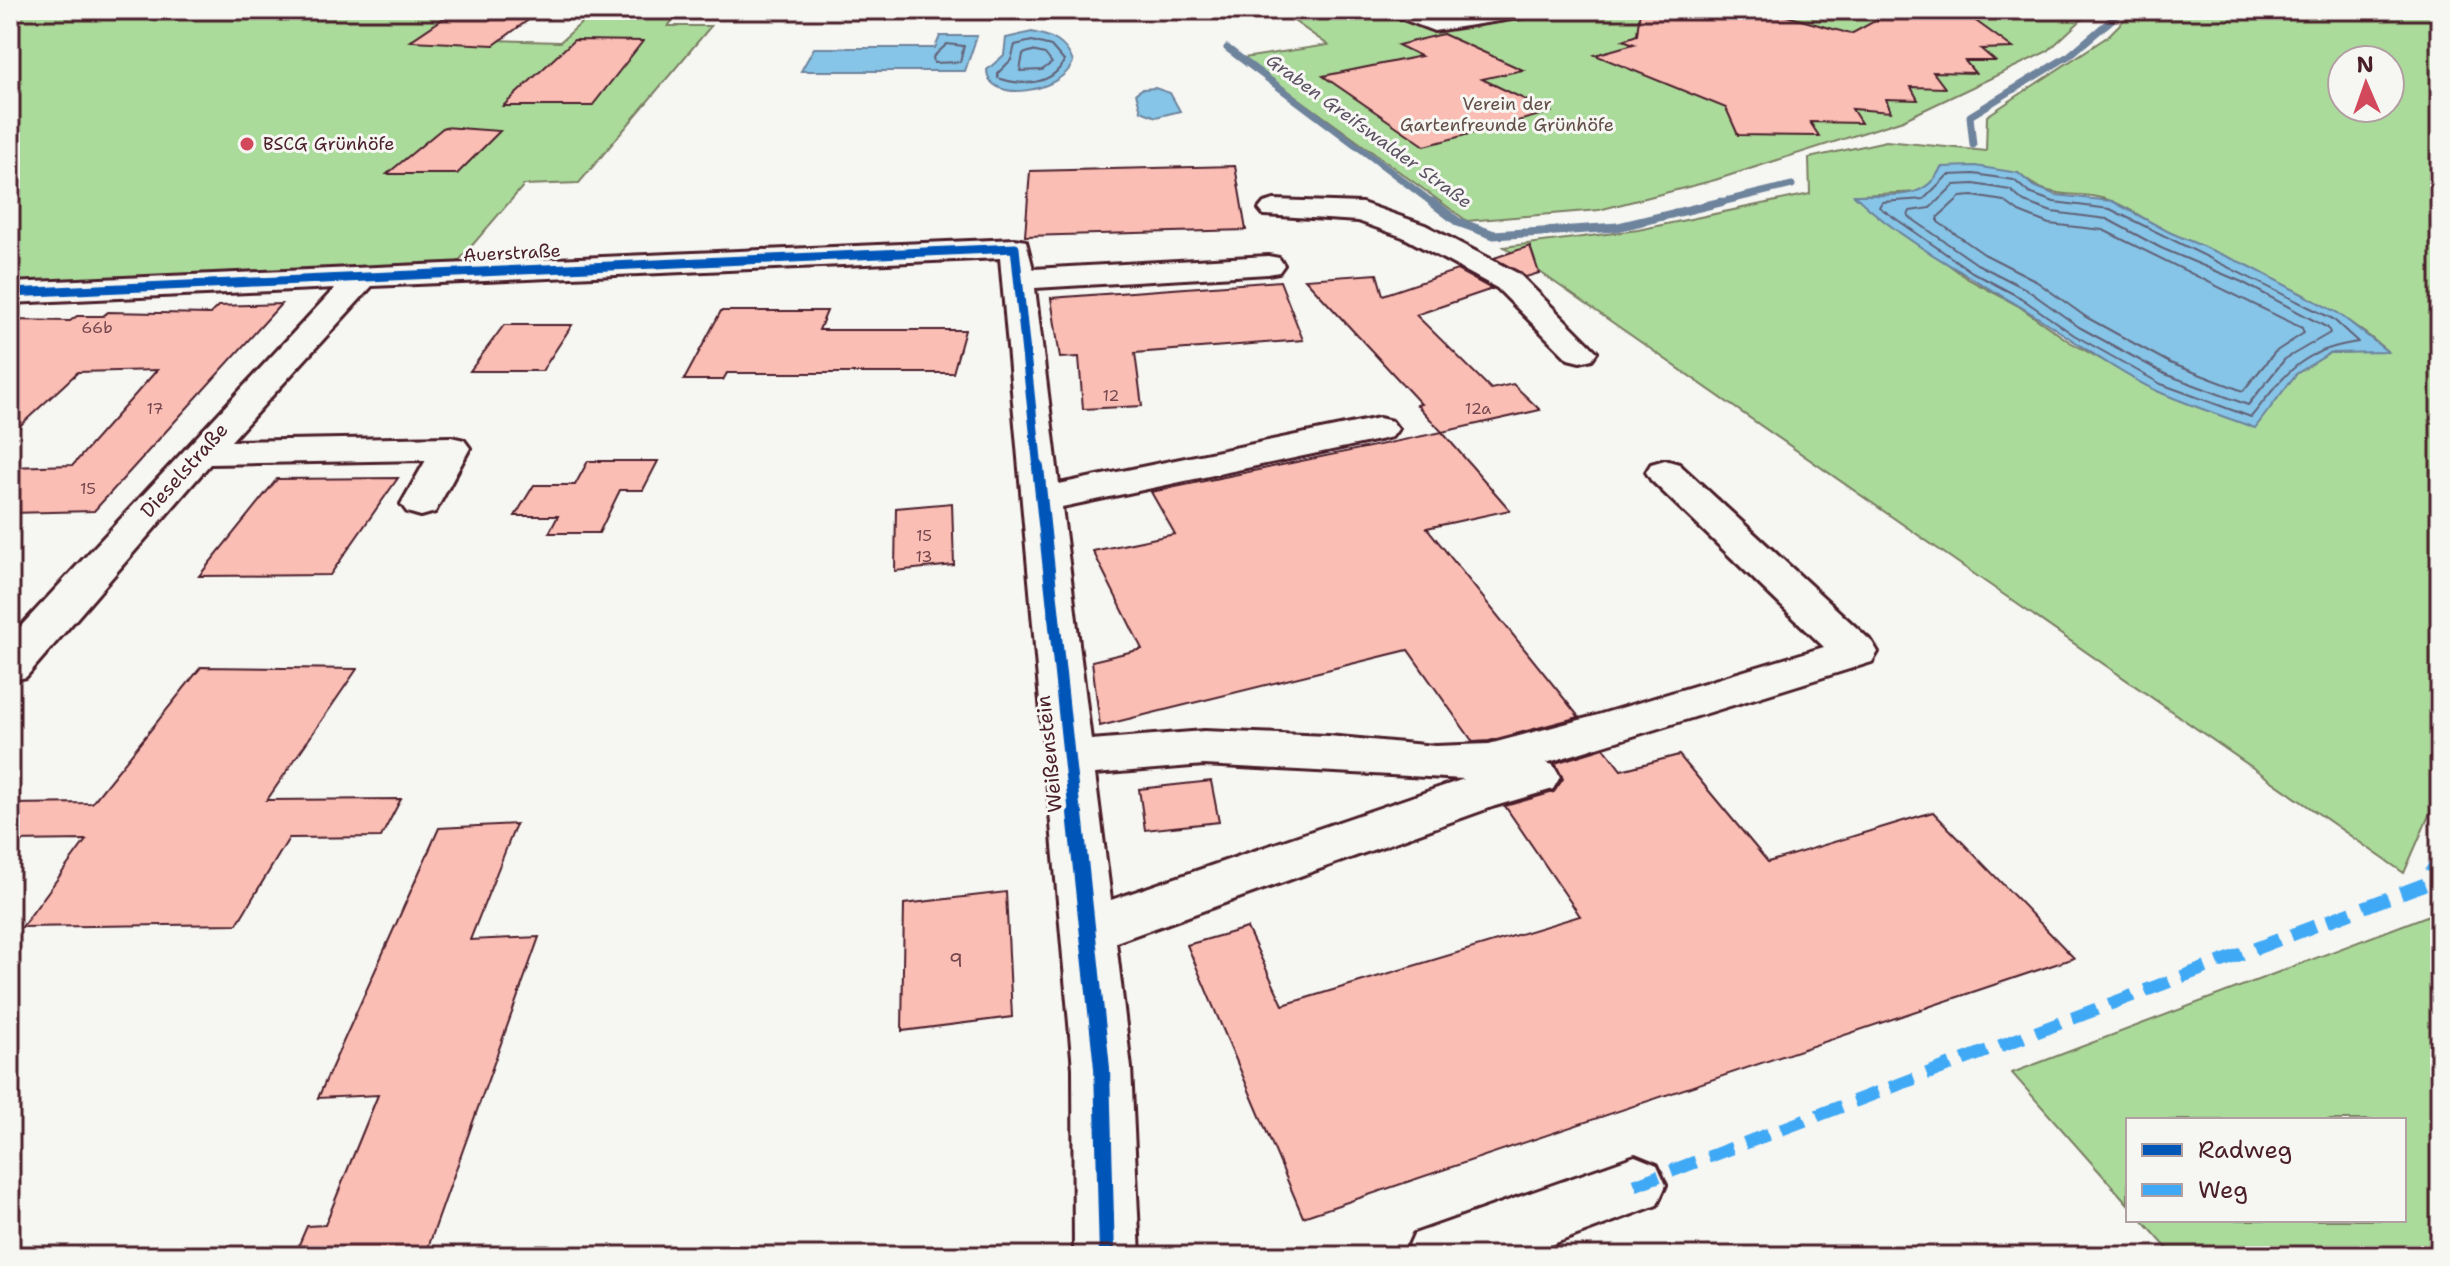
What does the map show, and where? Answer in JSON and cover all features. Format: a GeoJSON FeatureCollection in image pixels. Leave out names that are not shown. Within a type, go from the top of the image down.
{"type":"FeatureCollection","features":[{"type":"Feature","properties":{"kind":"street"},"geometry":{"type":"LineString","coordinates":[[1400,10],[1434,24],[1525,10]]}},
{"type":"Feature","properties":{"kind":"street"},"geometry":{"type":"LineString","coordinates":[[1216,268],[1264,230],[1285,176]]}},
{"type":"Feature","properties":{"kind":"street"},"geometry":{"type":"LineString","coordinates":[[1274,209],[1362,212],[1414,231],[1508,281],[1580,352]]}},
{"type":"Feature","properties":{"kind":"street","name":"Auerstraße"},"geometry":{"type":"LineString","coordinates":[[10,293],[362,278],[1017,264],[1216,268],[1268,265]]}},
{"type":"Feature","properties":{"kind":"street","name":"Weißenstein"},"geometry":{"type":"LineString","coordinates":[[1017,264],[1102,1068],[1107,1256]]}},
{"type":"Feature","properties":{"kind":"street","name":"Dieselstraße"},"geometry":{"type":"LineString","coordinates":[[10,666],[199,453],[362,278]]}},
{"type":"Feature","properties":{"kind":"street"},"geometry":{"type":"LineString","coordinates":[[1042,499],[1379,429]]}},
{"type":"Feature","properties":{"kind":"street"},"geometry":{"type":"LineString","coordinates":[[199,453],[451,448],[421,504]]}},
{"type":"Feature","properties":{"kind":"street"},"geometry":{"type":"LineString","coordinates":[[1070,759],[1142,750],[1215,748],[1328,753],[1435,763],[1489,761],[1598,732],[1856,652],[1665,472]]}},
{"type":"Feature","properties":{"kind":"street"},"geometry":{"type":"LineString","coordinates":[[1088,930],[1483,791],[1736,721]]}},
{"type":"Feature","properties":{"kind":"street"},"geometry":{"type":"LineString","coordinates":[[1437,1256],[1635,1185]]}},
{"type":"Feature","properties":{"kind":"green space"},"geometry":{"type":"Polygon","coordinates":[[[10,10],[496,10],[456,39],[560,42],[596,10],[681,10],[668,26],[711,26],[579,183],[524,185],[457,263],[10,284],[10,10]]]}},
{"type":"Feature","properties":{"kind":"green space","name":"Verein der Gartenfreunde Grünhöfe"},"geometry":{"type":"Polygon","coordinates":[[[1278,10],[1410,10],[1434,20],[1483,10],[2092,10],[2048,51],[1903,120],[1715,180],[1599,210],[1467,221],[1243,58],[1328,45],[1278,10]]]}},
{"type":"Feature","properties":{"kind":"green space"},"geometry":{"type":"Polygon","coordinates":[[[2134,10],[2440,10],[2440,790],[2404,873],[1504,247],[1638,230],[1810,194],[1809,158],[1886,141],[1986,151],[1987,116],[2107,37],[2134,10]],[[2018,173],[1936,179],[1921,192],[1855,195],[1968,279],[2017,305],[2070,342],[2158,391],[2255,427],[2296,374],[2330,353],[2387,351],[2309,297],[2168,232],[2121,205],[2101,198],[2055,193],[2031,183],[2018,173]]]}},
{"type":"Feature","properties":{"kind":"green space"},"geometry":{"type":"Polygon","coordinates":[[[2440,911],[2440,1256],[2174,1256],[2144,1222],[2406,1222],[2406,1118],[2126,1118],[2126,1202],[2012,1073],[2440,911]]]}},
{"type":"Feature","properties":{"kind":"water"},"geometry":{"type":"Polygon","coordinates":[[[1032,32],[1057,41],[1073,62],[1055,81],[1041,87],[1012,91],[999,88],[991,81],[987,70],[1004,55],[1006,38],[1032,32]]]}},
{"type":"Feature","properties":{"kind":"water"},"geometry":{"type":"Polygon","coordinates":[[[940,36],[977,36],[965,71],[801,71],[814,48],[935,48],[940,36]]]}},
{"type":"Feature","properties":{"kind":"water"},"geometry":{"type":"Polygon","coordinates":[[[1155,88],[1170,93],[1180,111],[1156,117],[1141,111],[1136,93],[1155,88]]]}},
{"type":"Feature","properties":{"kind":"water"},"geometry":{"type":"Polygon","coordinates":[[[1975,166],[2018,173],[2033,186],[2056,195],[2112,201],[2169,232],[2249,266],[2338,313],[2388,352],[2330,353],[2296,374],[2255,428],[2157,391],[1932,254],[1872,212],[1854,195],[1905,194],[1926,186],[1941,167],[1975,166]]]}},
{"type":"Feature","properties":{"kind":"building"},"geometry":{"type":"Polygon","coordinates":[[[456,10],[542,10],[494,45],[410,41],[456,10]]]}},
{"type":"Feature","properties":{"kind":"building"},"geometry":{"type":"Polygon","coordinates":[[[1640,10],[1765,10],[1851,34],[1895,10],[1939,19],[1969,16],[2013,48],[1981,49],[1995,61],[1965,61],[1975,73],[1933,72],[1945,88],[1911,87],[1918,100],[1886,99],[1891,112],[1852,109],[1861,123],[1810,122],[1819,136],[1738,135],[1726,108],[1595,55],[1634,44],[1623,40],[1637,35],[1640,10]]]}},
{"type":"Feature","properties":{"kind":"building"},"geometry":{"type":"Polygon","coordinates":[[[1443,34],[1523,70],[1482,79],[1551,112],[1425,146],[1323,76],[1421,56],[1398,45],[1443,34]]]}},
{"type":"Feature","properties":{"kind":"building"},"geometry":{"type":"Polygon","coordinates":[[[574,40],[643,41],[592,106],[503,106],[574,40]]]}},
{"type":"Feature","properties":{"kind":"building"},"geometry":{"type":"Polygon","coordinates":[[[444,127],[500,131],[457,174],[387,174],[444,127]]]}},
{"type":"Feature","properties":{"kind":"building"},"geometry":{"type":"Polygon","coordinates":[[[1235,166],[1246,230],[1025,236],[1030,171],[1235,166]]]}},
{"type":"Feature","properties":{"kind":"building"},"geometry":{"type":"Polygon","coordinates":[[[1530,246],[1539,273],[1526,277],[1494,258],[1530,246]]]}},
{"type":"Feature","properties":{"kind":"building"},"geometry":{"type":"Polygon","coordinates":[[[1457,270],[1492,289],[1416,315],[1491,389],[1513,384],[1540,410],[1442,432],[1417,405],[1421,404],[1305,279],[1377,274],[1383,295],[1457,270]]]}},
{"type":"Feature","properties":{"kind":"building"},"geometry":{"type":"Polygon","coordinates":[[[1280,281],[1303,340],[1135,353],[1142,406],[1083,409],[1079,357],[1060,358],[1051,298],[1280,281]]]}},
{"type":"Feature","properties":{"kind":"building"},"geometry":{"type":"Polygon","coordinates":[[[281,304],[94,511],[10,513],[10,467],[73,465],[157,370],[78,372],[10,435],[10,320],[70,321],[77,316],[103,316],[108,312],[210,314],[218,306],[281,304]]]}},
{"type":"Feature","properties":{"kind":"building"},"geometry":{"type":"Polygon","coordinates":[[[721,311],[827,311],[819,330],[965,330],[953,373],[727,373],[723,380],[684,380],[721,311]]]}},
{"type":"Feature","properties":{"kind":"building"},"geometry":{"type":"Polygon","coordinates":[[[504,325],[572,325],[542,371],[470,371],[504,325]]]}},
{"type":"Feature","properties":{"kind":"building"},"geometry":{"type":"Polygon","coordinates":[[[1442,432],[1510,510],[1427,528],[1579,717],[1489,741],[1473,742],[1408,650],[1100,726],[1092,661],[1142,649],[1093,551],[1175,534],[1151,492],[1442,432]]]}},
{"type":"Feature","properties":{"kind":"building"},"geometry":{"type":"Polygon","coordinates":[[[588,461],[658,461],[643,490],[620,490],[599,533],[549,533],[558,516],[515,516],[534,485],[575,485],[588,461]]]}},
{"type":"Feature","properties":{"kind":"building"},"geometry":{"type":"Polygon","coordinates":[[[398,478],[330,575],[199,576],[277,479],[398,478]]]}},
{"type":"Feature","properties":{"kind":"building"},"geometry":{"type":"Polygon","coordinates":[[[952,503],[954,565],[895,571],[896,508],[952,503]]]}},
{"type":"Feature","properties":{"kind":"building"},"geometry":{"type":"Polygon","coordinates":[[[201,667],[357,669],[267,800],[401,799],[381,837],[289,838],[237,924],[22,927],[86,840],[10,841],[10,804],[92,803],[201,667]]]}},
{"type":"Feature","properties":{"kind":"building"},"geometry":{"type":"Polygon","coordinates":[[[1604,748],[1621,770],[1679,755],[1768,862],[1933,812],[2074,958],[1303,1217],[1187,945],[1247,928],[1283,1005],[1580,916],[1505,806],[1554,792],[1563,779],[1555,763],[1604,748]]]}},
{"type":"Feature","properties":{"kind":"building"},"geometry":{"type":"Polygon","coordinates":[[[1211,781],[1219,822],[1145,830],[1139,789],[1211,781]]]}},
{"type":"Feature","properties":{"kind":"building"},"geometry":{"type":"Polygon","coordinates":[[[516,824],[470,940],[539,937],[425,1256],[294,1256],[307,1226],[325,1225],[378,1095],[318,1098],[439,828],[516,824]]]}},
{"type":"Feature","properties":{"kind":"building"},"geometry":{"type":"Polygon","coordinates":[[[1006,892],[1012,1017],[902,1031],[904,904],[1006,892]]]}},
{"type":"Feature","properties":{"kind":"waterway"},"geometry":{"type":"LineString","coordinates":[[1973,145],[1970,116],[2070,55],[2123,10]]}},
{"type":"Feature","properties":{"kind":"waterway","name":"Graben Greifswalder Straße"},"geometry":{"type":"LineString","coordinates":[[1227,48],[1434,204]]}},
{"type":"Feature","properties":{"kind":"waterway"},"geometry":{"type":"LineString","coordinates":[[1713,204],[1792,185]]}},
{"type":"Feature","properties":{"kind":"waterway"},"geometry":{"type":"LineString","coordinates":[[1432,202],[1458,222],[1494,235],[1618,227],[1721,202]]}},
{"type":"Feature","properties":{"kind":"marked path"},"geometry":{"type":"LineString","coordinates":[[1635,1185],[2425,884],[2440,855]]}},
{"type":"Feature","properties":{"kind":"cycle path"},"geometry":{"type":"LineString","coordinates":[[10,293],[1015,248],[1102,1068],[1107,1256]]}},
{"type":"Feature","properties":{"kind":"place","name":"BSCG Grünhöfe"},"geometry":{"type":"Point","coordinates":[247,144]}}]}
